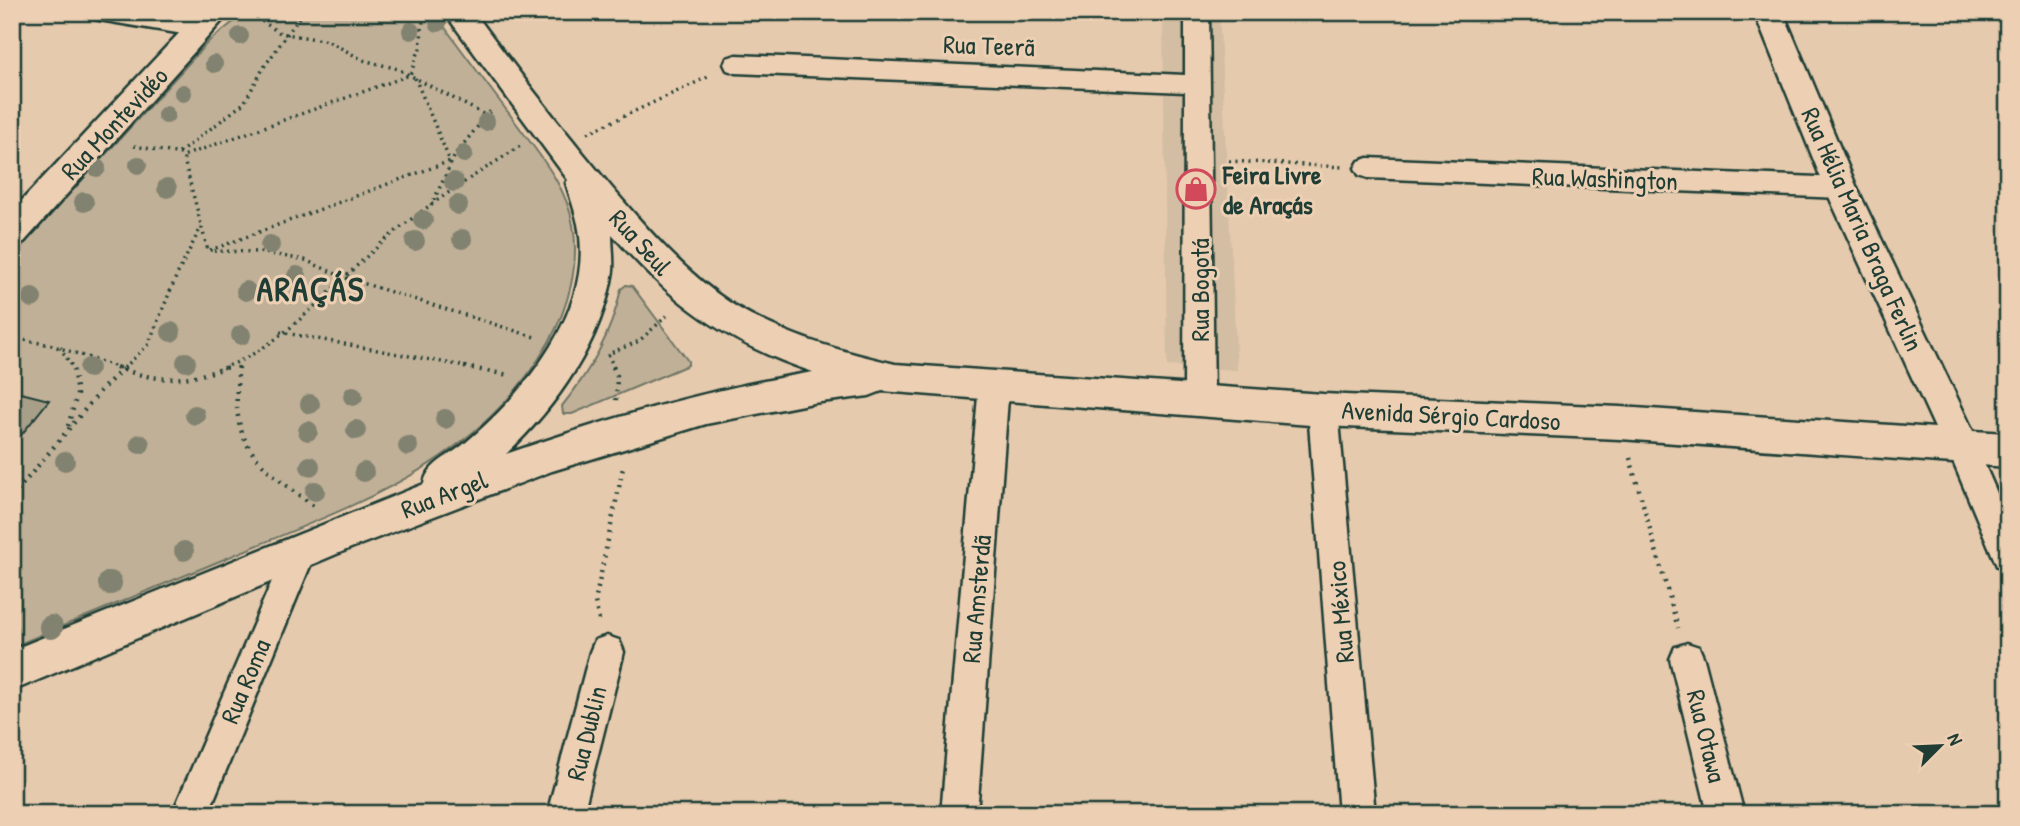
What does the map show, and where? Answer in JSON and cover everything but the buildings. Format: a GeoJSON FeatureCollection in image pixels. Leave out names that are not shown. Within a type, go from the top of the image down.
{"type":"FeatureCollection","features":[{"type":"Feature","properties":{"kind":"street"},"geometry":{"type":"LineString","coordinates":[[99,12],[223,17]]}},
{"type":"Feature","properties":{"kind":"street","name":"Rua Seul"},"geometry":{"type":"LineString","coordinates":[[458,12],[561,150],[648,255],[695,296],[723,316],[786,347],[857,371],[895,379]]}},
{"type":"Feature","properties":{"kind":"street","name":"Rua Bogotá"},"geometry":{"type":"LineString","coordinates":[[1197,12],[1199,399]]}},
{"type":"Feature","properties":{"kind":"street","name":"Rua Hélia Maria Braga Ferlin"},"geometry":{"type":"LineString","coordinates":[[1768,12],[1841,188],[1961,445]]}},
{"type":"Feature","properties":{"kind":"street","name":"Rua Montevidéo"},"geometry":{"type":"LineString","coordinates":[[12,233],[223,17]]}},
{"type":"Feature","properties":{"kind":"street","name":"Rua Teerã"},"geometry":{"type":"LineString","coordinates":[[736,64],[1197,83]]}},
{"type":"Feature","properties":{"kind":"street"},"geometry":{"type":"LineString","coordinates":[[334,521],[422,494],[457,472],[516,421],[560,365],[588,304],[595,275],[597,247],[588,195],[561,150]]}},
{"type":"Feature","properties":{"kind":"street","name":"Rua Washington"},"geometry":{"type":"LineString","coordinates":[[1368,168],[1841,188]]}},
{"type":"Feature","properties":{"kind":"street","name":"Rua Argel"},"geometry":{"type":"LineString","coordinates":[[12,671],[301,549],[334,521],[621,430],[708,406],[771,394],[895,379]]}},
{"type":"Feature","properties":{"kind":"street","name":"Avenida Sérgio Cardoso"},"geometry":{"type":"LineString","coordinates":[[895,379],[1323,410],[1620,423],[2008,450]]}},
{"type":"Feature","properties":{"kind":"street","name":"Rua Amsterdã"},"geometry":{"type":"LineString","coordinates":[[959,814],[994,385]]}},
{"type":"Feature","properties":{"kind":"street","name":"Rua México"},"geometry":{"type":"LineString","coordinates":[[1323,410],[1357,814]]}},
{"type":"Feature","properties":{"kind":"street"},"geometry":{"type":"LineString","coordinates":[[1961,445],[2008,555]]}},
{"type":"Feature","properties":{"kind":"street","name":"Rua Roma"},"geometry":{"type":"LineString","coordinates":[[190,814],[301,549]]}},
{"type":"Feature","properties":{"kind":"street","name":"Rua Dublin"},"geometry":{"type":"LineString","coordinates":[[565,814],[607,652]]}},
{"type":"Feature","properties":{"kind":"street","name":"Rua Otawa"},"geometry":{"type":"LineString","coordinates":[[1687,659],[1726,814]]}},
{"type":"Feature","properties":{"kind":"path"},"geometry":{"type":"LineString","coordinates":[[181,154],[244,103],[264,67],[303,12]]}},
{"type":"Feature","properties":{"kind":"path"},"geometry":{"type":"LineString","coordinates":[[410,75],[420,48],[424,12]]}},
{"type":"Feature","properties":{"kind":"path"},"geometry":{"type":"LineString","coordinates":[[223,17],[287,35],[328,41],[363,60],[398,69],[485,115]]}},
{"type":"Feature","properties":{"kind":"path"},"geometry":{"type":"LineString","coordinates":[[561,150],[736,64]]}},
{"type":"Feature","properties":{"kind":"path"},"geometry":{"type":"LineString","coordinates":[[123,144],[181,154],[410,75]]}},
{"type":"Feature","properties":{"kind":"path"},"geometry":{"type":"LineString","coordinates":[[415,78],[450,161]]}},
{"type":"Feature","properties":{"kind":"path"},"geometry":{"type":"LineString","coordinates":[[430,206],[450,161],[495,106]]}},
{"type":"Feature","properties":{"kind":"path"},"geometry":{"type":"LineString","coordinates":[[12,338],[60,346],[163,380],[206,375],[239,362],[279,332],[389,236],[523,145]]}},
{"type":"Feature","properties":{"kind":"path"},"geometry":{"type":"LineString","coordinates":[[181,154],[208,251]]}},
{"type":"Feature","properties":{"kind":"path"},"geometry":{"type":"LineString","coordinates":[[1198,159],[1368,168]]}},
{"type":"Feature","properties":{"kind":"path"},"geometry":{"type":"LineString","coordinates":[[208,251],[450,161]]}},
{"type":"Feature","properties":{"kind":"path"},"geometry":{"type":"LineString","coordinates":[[12,497],[102,389],[141,354],[154,335],[176,276],[201,226]]}},
{"type":"Feature","properties":{"kind":"path"},"geometry":{"type":"LineString","coordinates":[[208,251],[283,255],[305,260],[343,277],[542,339]]}},
{"type":"Feature","properties":{"kind":"path"},"geometry":{"type":"LineString","coordinates":[[607,652],[594,602],[626,455],[615,397],[617,376],[608,354],[639,341],[659,321],[695,296]]}},
{"type":"Feature","properties":{"kind":"path"},"geometry":{"type":"LineString","coordinates":[[279,332],[519,377]]}},
{"type":"Feature","properties":{"kind":"path"},"geometry":{"type":"LineString","coordinates":[[60,346],[68,356],[78,381],[77,397],[65,433]]}},
{"type":"Feature","properties":{"kind":"path"},"geometry":{"type":"LineString","coordinates":[[239,362],[235,417],[244,446],[262,466],[334,521]]}},
{"type":"Feature","properties":{"kind":"path"},"geometry":{"type":"LineString","coordinates":[[1620,423],[1687,659]]}},
{"type":"Feature","properties":{"kind":"shaded area"},"geometry":{"type":"Polygon","coordinates":[[[246,12],[435,14],[539,154],[564,195],[573,225],[575,255],[571,286],[562,315],[549,342],[520,385],[486,421],[449,451],[408,477],[319,520],[12,647],[12,257],[208,42],[246,12]]]}},
{"type":"Feature","properties":{"kind":"shaded area","name":"Feira Livre de Araçás"},"geometry":{"type":"Polygon","coordinates":[[[1163,12],[1219,12],[1237,370],[1167,366],[1163,12]]]}},
{"type":"Feature","properties":{"kind":"shaded area"},"geometry":{"type":"Polygon","coordinates":[[[626,285],[632,286],[688,361],[688,365],[572,414],[563,414],[562,406],[582,379],[606,337],[621,289],[626,285]]]}},
{"type":"Feature","properties":{"kind":"place","name":"Feira Livre de Araçás"},"geometry":{"type":"Point","coordinates":[1196,189]}},
{"type":"Feature","properties":{"kind":"district","name":"ARAÇÁS"},"geometry":{"type":"Point","coordinates":[311,289]}}]}
